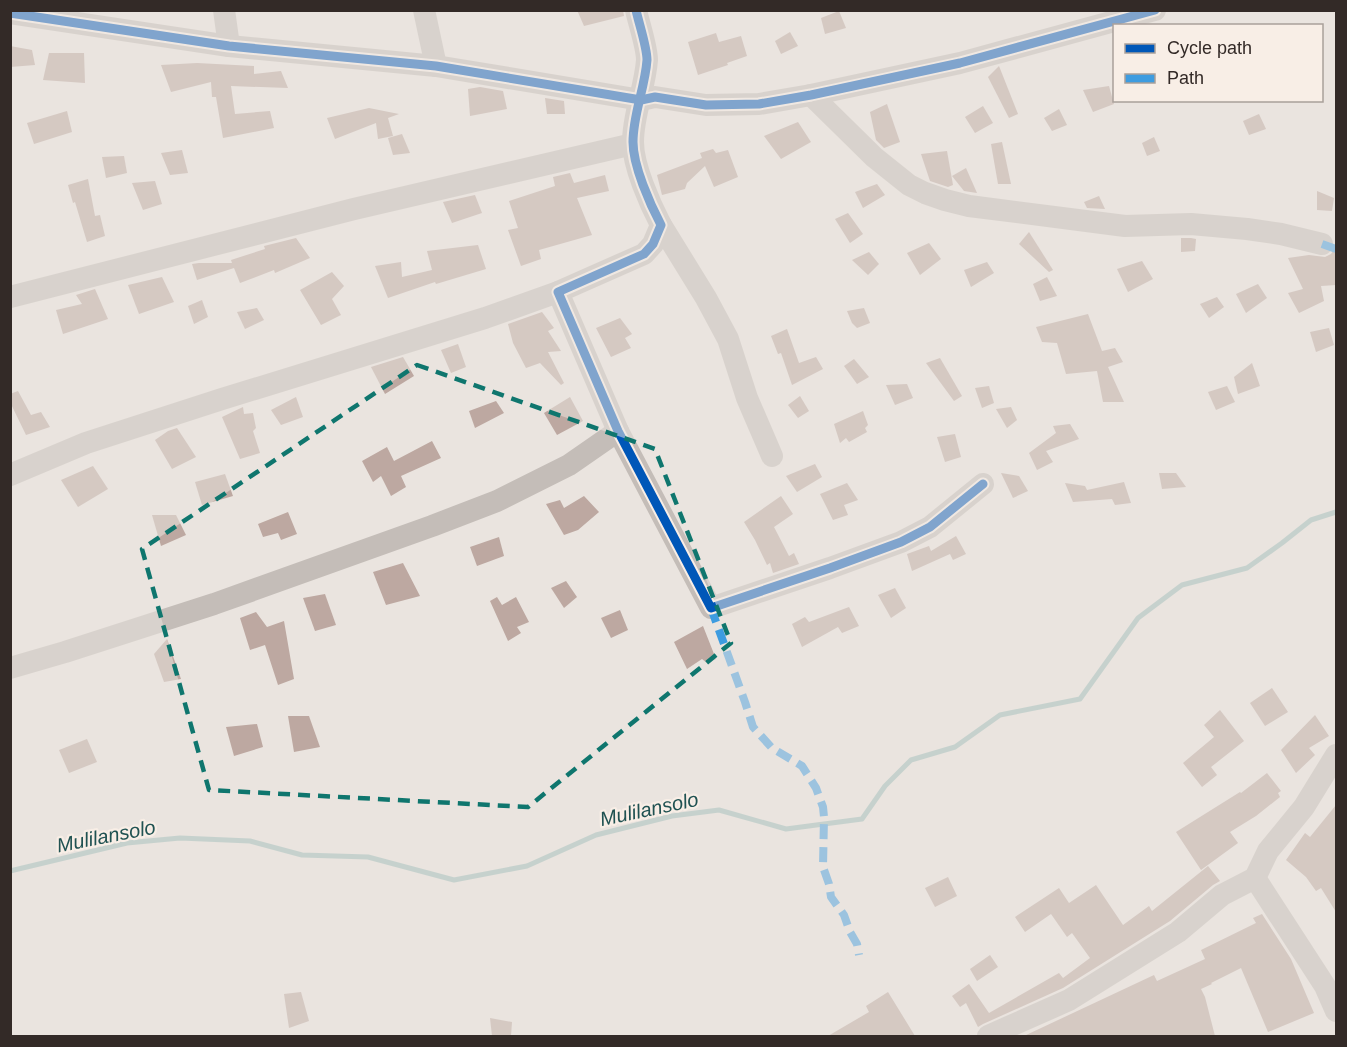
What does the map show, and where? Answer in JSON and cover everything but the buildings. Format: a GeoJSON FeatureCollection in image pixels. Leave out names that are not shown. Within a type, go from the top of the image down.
{"type":"FeatureCollection","features":[{"type":"Feature","properties":{"kind":"street"},"geometry":{"type":"LineString","coordinates":[[224,10],[229,46]]}},
{"type":"Feature","properties":{"kind":"street"},"geometry":{"type":"LineString","coordinates":[[424,10],[436,66]]}},
{"type":"Feature","properties":{"kind":"street"},"geometry":{"type":"LineString","coordinates":[[636,10],[647,58],[641,100],[635,120],[633,144],[636,161],[648,199],[661,225],[706,298],[728,339],[747,398],[772,456]]}},
{"type":"Feature","properties":{"kind":"street"},"geometry":{"type":"LineString","coordinates":[[10,13],[59,15],[229,46],[436,66],[641,100],[655,97],[706,105],[759,104],[811,95],[960,63],[1155,10]]}},
{"type":"Feature","properties":{"kind":"street"},"geometry":{"type":"LineString","coordinates":[[811,95],[873,157],[909,185],[945,200],[969,206],[1125,226],[1191,224],[1247,229],[1322,243]]}},
{"type":"Feature","properties":{"kind":"street"},"geometry":{"type":"LineString","coordinates":[[10,297],[354,209],[633,144]]}},
{"type":"Feature","properties":{"kind":"street"},"geometry":{"type":"LineString","coordinates":[[10,475],[86,443],[485,318],[558,292],[644,254],[657,237],[661,225]]}},
{"type":"Feature","properties":{"kind":"street"},"geometry":{"type":"LineString","coordinates":[[558,292],[618,431],[711,608],[901,542],[930,527],[983,484]]}},
{"type":"Feature","properties":{"kind":"street"},"geometry":{"type":"LineString","coordinates":[[10,668],[214,604],[432,526],[496,501],[569,465],[618,431]]}},
{"type":"Feature","properties":{"kind":"street"},"geometry":{"type":"LineString","coordinates":[[988,1036],[1069,999],[1178,932],[1222,895],[1255,878],[1268,851],[1304,807],[1336,760]]}},
{"type":"Feature","properties":{"kind":"street"},"geometry":{"type":"LineString","coordinates":[[1255,878],[1325,986],[1336,1011]]}},
{"type":"Feature","properties":{"kind":"highlighted area"},"geometry":{"type":"Polygon","coordinates":[[[417,365],[655,449],[731,643],[528,807],[209,790],[142,549],[417,365]]]}},
{"type":"Feature","properties":{"kind":"waterway","name":"Mulilansolo"},"geometry":{"type":"LineString","coordinates":[[10,871],[127,843],[180,838],[250,841],[302,855],[368,857],[454,880],[527,866],[596,835],[672,816],[719,810],[786,829],[862,819],[885,786],[911,760],[955,747],[1000,715],[1080,699],[1138,618],[1182,585],[1247,568],[1311,520],[1336,512]]}},
{"type":"Feature","properties":{"kind":"marked path"},"geometry":{"type":"LineString","coordinates":[[1322,244],[1336,249]]}},
{"type":"Feature","properties":{"kind":"marked path"},"geometry":{"type":"LineString","coordinates":[[711,608],[753,727],[772,748],[802,766],[816,788],[824,817],[823,867],[831,897],[844,915],[857,944],[859,955]]}},
{"type":"Feature","properties":{"kind":"cycle path"},"geometry":{"type":"LineString","coordinates":[[636,10],[647,60],[635,121],[634,152],[643,185],[661,225],[653,244],[644,254],[558,292],[618,431],[711,608],[901,542],[930,527],[983,484]]}},
{"type":"Feature","properties":{"kind":"cycle path"},"geometry":{"type":"LineString","coordinates":[[10,13],[229,46],[436,66],[641,100],[655,97],[706,105],[759,104],[811,95],[960,63],[1155,10]]}}]}
